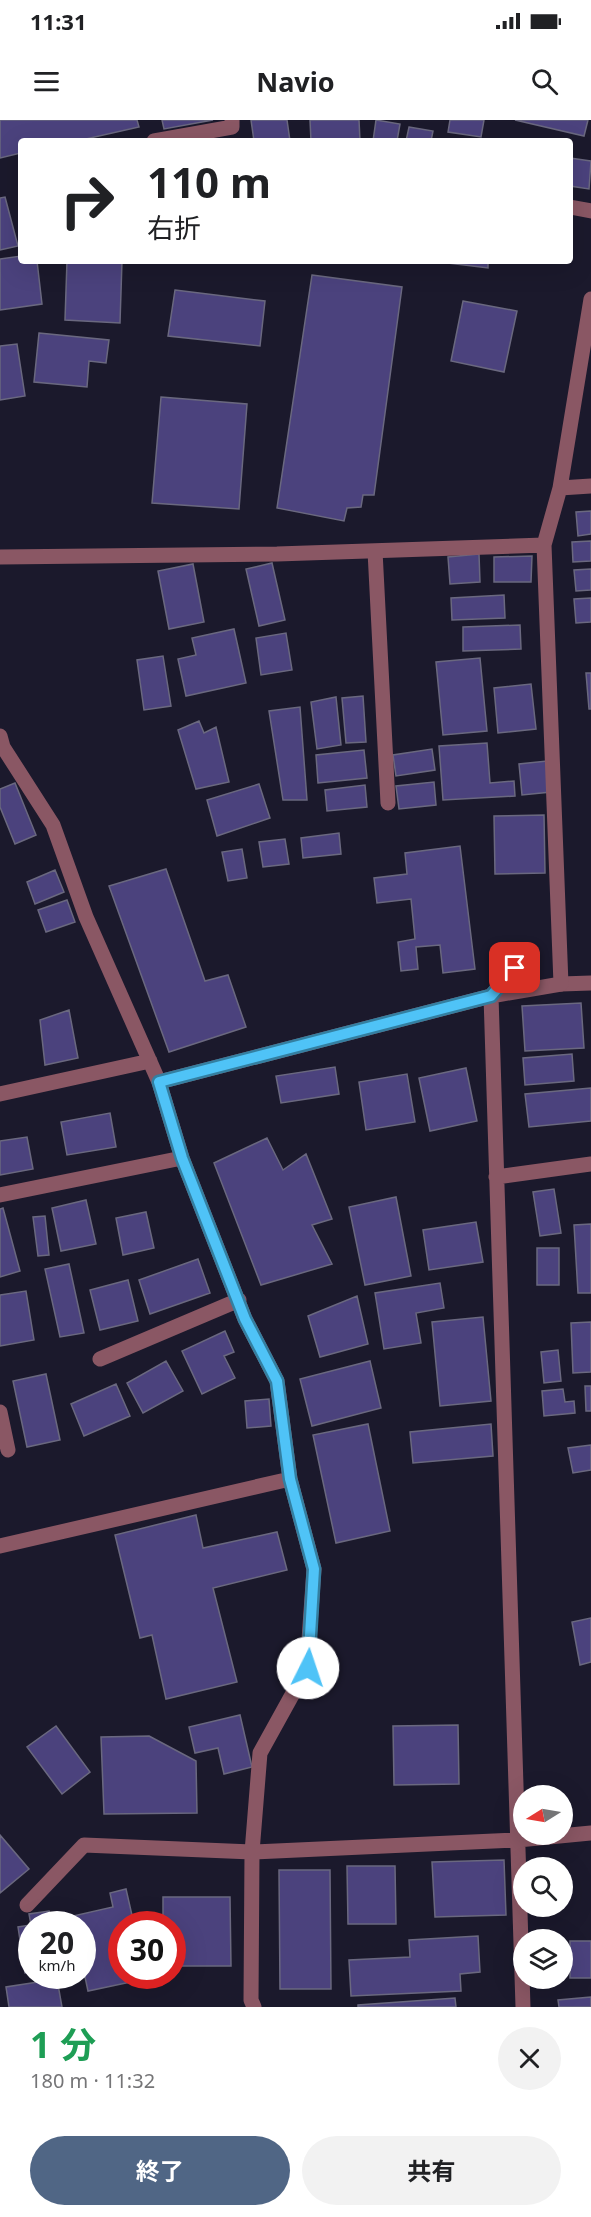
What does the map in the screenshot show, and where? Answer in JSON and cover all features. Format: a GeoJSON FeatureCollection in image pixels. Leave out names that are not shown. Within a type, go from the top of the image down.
{"type":"FeatureCollection","features":[{"type":"Feature","properties":{"kind":"street"},"geometry":{"type":"LineString","coordinates":[[171,138],[232,127],[232,120]]}},
{"type":"Feature","properties":{"kind":"street"},"geometry":{"type":"LineString","coordinates":[[573,208],[591,211]]}},
{"type":"Feature","properties":{"kind":"street"},"geometry":{"type":"LineString","coordinates":[[561,984],[544,545],[560,488],[591,299]]}},
{"type":"Feature","properties":{"kind":"street"},"geometry":{"type":"LineString","coordinates":[[560,488],[591,486]]}},
{"type":"Feature","properties":{"kind":"street"},"geometry":{"type":"LineString","coordinates":[[0,557],[278,554],[544,545]]}},
{"type":"Feature","properties":{"kind":"street"},"geometry":{"type":"LineString","coordinates":[[375,550],[388,803]]}},
{"type":"Feature","properties":{"kind":"street"},"geometry":{"type":"LineString","coordinates":[[0,736],[3,747],[53,825],[86,917],[159,1082],[182,1158],[245,1319],[277,1381],[290,1479],[314,1569],[308,1668],[260,1753],[252,1852],[251,2000],[255,2007]]}},
{"type":"Feature","properties":{"kind":"street"},"geometry":{"type":"LineString","coordinates":[[516,1785],[491,996],[528,954]]}},
{"type":"Feature","properties":{"kind":"street"},"geometry":{"type":"LineString","coordinates":[[159,1082],[491,996],[561,984],[591,983]]}},
{"type":"Feature","properties":{"kind":"street"},"geometry":{"type":"LineString","coordinates":[[0,1094],[150,1061]]}},
{"type":"Feature","properties":{"kind":"street"},"geometry":{"type":"LineString","coordinates":[[0,1195],[182,1158]]}},
{"type":"Feature","properties":{"kind":"street"},"geometry":{"type":"LineString","coordinates":[[496,1177],[591,1164]]}},
{"type":"Feature","properties":{"kind":"street"},"geometry":{"type":"LineString","coordinates":[[100,1359],[238,1300]]}},
{"type":"Feature","properties":{"kind":"street"},"geometry":{"type":"LineString","coordinates":[[0,1412],[8,1450]]}},
{"type":"Feature","properties":{"kind":"street"},"geometry":{"type":"LineString","coordinates":[[0,1546],[290,1479]]}},
{"type":"Feature","properties":{"kind":"street"},"geometry":{"type":"LineString","coordinates":[[573,1835],[591,1833]]}},
{"type":"Feature","properties":{"kind":"street"},"geometry":{"type":"LineString","coordinates":[[27,1905],[84,1845],[252,1852],[513,1840]]}},
{"type":"Feature","properties":{"kind":"street"},"geometry":{"type":"LineString","coordinates":[[518,1845],[523,2007]]}},
{"type":"Feature","properties":{"kind":"building"},"geometry":{"type":"Polygon","coordinates":[[[0,120],[137,120],[139,127],[90,138],[18,138],[18,154],[0,158],[0,120]]]}},
{"type":"Feature","properties":{"kind":"building"},"geometry":{"type":"Polygon","coordinates":[[[162,120],[213,120],[164,129],[162,120]]]}},
{"type":"Feature","properties":{"kind":"building"},"geometry":{"type":"Polygon","coordinates":[[[251,120],[287,120],[290,138],[254,138],[251,120]]]}},
{"type":"Feature","properties":{"kind":"building"},"geometry":{"type":"Polygon","coordinates":[[[310,120],[359,120],[360,138],[311,138],[310,120]]]}},
{"type":"Feature","properties":{"kind":"building"},"geometry":{"type":"Polygon","coordinates":[[[376,120],[400,124],[398,138],[373,138],[376,120]]]}},
{"type":"Feature","properties":{"kind":"building"},"geometry":{"type":"Polygon","coordinates":[[[450,120],[484,120],[481,137],[448,132],[450,120]]]}},
{"type":"Feature","properties":{"kind":"building"},"geometry":{"type":"Polygon","coordinates":[[[515,120],[588,120],[584,136],[515,120]]]}},
{"type":"Feature","properties":{"kind":"building"},"geometry":{"type":"Polygon","coordinates":[[[409,127],[433,131],[432,138],[407,138],[409,127]]]}},
{"type":"Feature","properties":{"kind":"building"},"geometry":{"type":"Polygon","coordinates":[[[573,158],[591,161],[589,189],[573,186],[573,158]]]}},
{"type":"Feature","properties":{"kind":"building"},"geometry":{"type":"Polygon","coordinates":[[[5,197],[18,246],[0,250],[0,198],[5,197]]]}},
{"type":"Feature","properties":{"kind":"building"},"geometry":{"type":"Polygon","coordinates":[[[18,256],[18,264],[37,264],[42,304],[0,310],[0,259],[18,256]]]}},
{"type":"Feature","properties":{"kind":"building"},"geometry":{"type":"Polygon","coordinates":[[[67,264],[122,264],[120,323],[65,320],[67,264]]]}},
{"type":"Feature","properties":{"kind":"building"},"geometry":{"type":"Polygon","coordinates":[[[455,264],[488,264],[488,268],[455,264]]]}},
{"type":"Feature","properties":{"kind":"building"},"geometry":{"type":"Polygon","coordinates":[[[312,275],[402,287],[374,495],[363,495],[361,507],[347,508],[344,521],[277,508],[312,275]]]}},
{"type":"Feature","properties":{"kind":"building"},"geometry":{"type":"Polygon","coordinates":[[[175,290],[265,301],[260,346],[168,336],[175,290]]]}},
{"type":"Feature","properties":{"kind":"building"},"geometry":{"type":"Polygon","coordinates":[[[463,301],[517,311],[504,372],[451,361],[463,301]]]}},
{"type":"Feature","properties":{"kind":"building"},"geometry":{"type":"Polygon","coordinates":[[[39,333],[109,340],[106,363],[89,361],[87,387],[34,382],[39,333]]]}},
{"type":"Feature","properties":{"kind":"building"},"geometry":{"type":"Polygon","coordinates":[[[17,344],[25,396],[0,400],[0,346],[17,344]]]}},
{"type":"Feature","properties":{"kind":"building"},"geometry":{"type":"Polygon","coordinates":[[[161,397],[247,404],[239,509],[152,503],[161,397]]]}},
{"type":"Feature","properties":{"kind":"building"},"geometry":{"type":"Polygon","coordinates":[[[591,511],[591,534],[578,536],[576,512],[591,511]]]}},
{"type":"Feature","properties":{"kind":"building"},"geometry":{"type":"Polygon","coordinates":[[[591,541],[591,561],[573,562],[572,542],[591,541]]]}},
{"type":"Feature","properties":{"kind":"building"},"geometry":{"type":"Polygon","coordinates":[[[479,554],[480,582],[450,584],[448,557],[479,554]]]}},
{"type":"Feature","properties":{"kind":"building"},"geometry":{"type":"Polygon","coordinates":[[[532,556],[531,582],[494,582],[494,557],[532,556]]]}},
{"type":"Feature","properties":{"kind":"building"},"geometry":{"type":"Polygon","coordinates":[[[272,563],[285,620],[259,626],[246,569],[272,563]]]}},
{"type":"Feature","properties":{"kind":"building"},"geometry":{"type":"Polygon","coordinates":[[[193,564],[204,622],[169,629],[158,571],[193,564]]]}},
{"type":"Feature","properties":{"kind":"building"},"geometry":{"type":"Polygon","coordinates":[[[591,569],[591,590],[576,591],[574,570],[591,569]]]}},
{"type":"Feature","properties":{"kind":"building"},"geometry":{"type":"Polygon","coordinates":[[[504,595],[505,618],[452,620],[451,598],[504,595]]]}},
{"type":"Feature","properties":{"kind":"building"},"geometry":{"type":"Polygon","coordinates":[[[591,598],[591,622],[576,623],[574,599],[591,598]]]}},
{"type":"Feature","properties":{"kind":"building"},"geometry":{"type":"Polygon","coordinates":[[[520,625],[521,649],[463,651],[463,627],[520,625]]]}},
{"type":"Feature","properties":{"kind":"building"},"geometry":{"type":"Polygon","coordinates":[[[234,629],[246,683],[186,696],[178,659],[196,655],[192,638],[234,629]]]}},
{"type":"Feature","properties":{"kind":"building"},"geometry":{"type":"Polygon","coordinates":[[[286,633],[292,670],[261,675],[256,638],[286,633]]]}},
{"type":"Feature","properties":{"kind":"building"},"geometry":{"type":"Polygon","coordinates":[[[163,656],[171,706],[144,710],[137,660],[163,656]]]}},
{"type":"Feature","properties":{"kind":"building"},"geometry":{"type":"Polygon","coordinates":[[[480,658],[487,731],[443,735],[436,662],[480,658]]]}},
{"type":"Feature","properties":{"kind":"building"},"geometry":{"type":"Polygon","coordinates":[[[586,673],[591,673],[591,709],[589,709],[586,673]]]}},
{"type":"Feature","properties":{"kind":"building"},"geometry":{"type":"Polygon","coordinates":[[[531,684],[536,729],[498,733],[494,688],[531,684]]]}},
{"type":"Feature","properties":{"kind":"building"},"geometry":{"type":"Polygon","coordinates":[[[363,696],[366,742],[346,743],[342,698],[363,696]]]}},
{"type":"Feature","properties":{"kind":"building"},"geometry":{"type":"Polygon","coordinates":[[[336,697],[341,745],[317,749],[311,702],[336,697]]]}},
{"type":"Feature","properties":{"kind":"building"},"geometry":{"type":"Polygon","coordinates":[[[300,707],[307,800],[283,800],[269,711],[300,707]]]}},
{"type":"Feature","properties":{"kind":"building"},"geometry":{"type":"Polygon","coordinates":[[[199,721],[204,733],[216,727],[229,782],[196,789],[178,730],[199,721]]]}},
{"type":"Feature","properties":{"kind":"building"},"geometry":{"type":"Polygon","coordinates":[[[487,743],[490,783],[514,781],[515,796],[443,800],[439,746],[487,743]]]}},
{"type":"Feature","properties":{"kind":"building"},"geometry":{"type":"Polygon","coordinates":[[[432,749],[435,770],[396,776],[393,755],[432,749]]]}},
{"type":"Feature","properties":{"kind":"building"},"geometry":{"type":"Polygon","coordinates":[[[364,750],[367,778],[318,783],[316,755],[364,750]]]}},
{"type":"Feature","properties":{"kind":"building"},"geometry":{"type":"Polygon","coordinates":[[[547,761],[551,792],[522,795],[519,764],[547,761]]]}},
{"type":"Feature","properties":{"kind":"building"},"geometry":{"type":"Polygon","coordinates":[[[434,782],[436,805],[399,809],[396,786],[434,782]]]}},
{"type":"Feature","properties":{"kind":"building"},"geometry":{"type":"Polygon","coordinates":[[[15,783],[36,835],[15,844],[0,807],[0,789],[15,783]]]}},
{"type":"Feature","properties":{"kind":"building"},"geometry":{"type":"Polygon","coordinates":[[[259,784],[270,818],[217,836],[207,800],[259,784]]]}},
{"type":"Feature","properties":{"kind":"building"},"geometry":{"type":"Polygon","coordinates":[[[365,785],[367,807],[327,811],[325,790],[365,785]]]}},
{"type":"Feature","properties":{"kind":"building"},"geometry":{"type":"Polygon","coordinates":[[[544,815],[545,873],[495,874],[494,816],[544,815]]]}},
{"type":"Feature","properties":{"kind":"building"},"geometry":{"type":"Polygon","coordinates":[[[339,833],[341,854],[303,858],[301,838],[339,833]]]}},
{"type":"Feature","properties":{"kind":"building"},"geometry":{"type":"Polygon","coordinates":[[[285,839],[289,864],[263,867],[259,842],[285,839]]]}},
{"type":"Feature","properties":{"kind":"building"},"geometry":{"type":"Polygon","coordinates":[[[460,846],[475,969],[443,973],[440,945],[416,947],[418,969],[401,971],[398,942],[415,939],[411,899],[377,903],[374,878],[407,874],[405,853],[460,846]]]}},
{"type":"Feature","properties":{"kind":"building"},"geometry":{"type":"Polygon","coordinates":[[[242,849],[247,878],[228,881],[222,852],[242,849]]]}},
{"type":"Feature","properties":{"kind":"building"},"geometry":{"type":"Polygon","coordinates":[[[166,869],[205,981],[228,975],[246,1027],[169,1052],[109,886],[166,869]]]}},
{"type":"Feature","properties":{"kind":"building"},"geometry":{"type":"Polygon","coordinates":[[[55,870],[64,892],[35,904],[27,882],[55,870]]]}},
{"type":"Feature","properties":{"kind":"building"},"geometry":{"type":"Polygon","coordinates":[[[67,900],[75,922],[46,932],[38,910],[67,900]]]}},
{"type":"Feature","properties":{"kind":"building"},"geometry":{"type":"Polygon","coordinates":[[[581,1003],[584,1048],[525,1051],[522,1006],[581,1003]]]}},
{"type":"Feature","properties":{"kind":"building"},"geometry":{"type":"Polygon","coordinates":[[[69,1010],[78,1058],[45,1065],[40,1020],[69,1010]]]}},
{"type":"Feature","properties":{"kind":"building"},"geometry":{"type":"Polygon","coordinates":[[[572,1054],[574,1081],[525,1085],[523,1058],[572,1054]]]}},
{"type":"Feature","properties":{"kind":"building"},"geometry":{"type":"Polygon","coordinates":[[[335,1067],[339,1094],[281,1103],[276,1076],[335,1067]]]}},
{"type":"Feature","properties":{"kind":"building"},"geometry":{"type":"Polygon","coordinates":[[[466,1068],[477,1121],[430,1131],[419,1078],[466,1068]]]}},
{"type":"Feature","properties":{"kind":"building"},"geometry":{"type":"Polygon","coordinates":[[[407,1074],[415,1122],[366,1130],[359,1082],[407,1074]]]}},
{"type":"Feature","properties":{"kind":"building"},"geometry":{"type":"Polygon","coordinates":[[[591,1088],[591,1121],[529,1127],[525,1094],[591,1088]]]}},
{"type":"Feature","properties":{"kind":"building"},"geometry":{"type":"Polygon","coordinates":[[[110,1113],[116,1147],[67,1155],[61,1122],[110,1113]]]}},
{"type":"Feature","properties":{"kind":"building"},"geometry":{"type":"Polygon","coordinates":[[[27,1137],[33,1169],[0,1175],[0,1141],[27,1137]]]}},
{"type":"Feature","properties":{"kind":"building"},"geometry":{"type":"Polygon","coordinates":[[[267,1138],[283,1170],[306,1154],[332,1219],[312,1225],[332,1264],[261,1285],[214,1163],[267,1138]]]}},
{"type":"Feature","properties":{"kind":"building"},"geometry":{"type":"Polygon","coordinates":[[[554,1189],[561,1233],[540,1236],[533,1192],[554,1189]]]}},
{"type":"Feature","properties":{"kind":"building"},"geometry":{"type":"Polygon","coordinates":[[[396,1197],[411,1276],[365,1285],[349,1207],[396,1197]]]}},
{"type":"Feature","properties":{"kind":"building"},"geometry":{"type":"Polygon","coordinates":[[[86,1200],[96,1244],[61,1251],[52,1208],[86,1200]]]}},
{"type":"Feature","properties":{"kind":"building"},"geometry":{"type":"Polygon","coordinates":[[[3,1208],[20,1271],[0,1277],[0,1209],[3,1208]]]}},
{"type":"Feature","properties":{"kind":"building"},"geometry":{"type":"Polygon","coordinates":[[[146,1212],[154,1248],[123,1255],[116,1218],[146,1212]]]}},
{"type":"Feature","properties":{"kind":"building"},"geometry":{"type":"Polygon","coordinates":[[[45,1216],[49,1255],[38,1256],[33,1217],[45,1216]]]}},
{"type":"Feature","properties":{"kind":"building"},"geometry":{"type":"Polygon","coordinates":[[[476,1222],[483,1262],[429,1270],[423,1230],[476,1222]]]}},
{"type":"Feature","properties":{"kind":"building"},"geometry":{"type":"Polygon","coordinates":[[[591,1224],[591,1293],[578,1293],[574,1225],[591,1224]]]}},
{"type":"Feature","properties":{"kind":"building"},"geometry":{"type":"Polygon","coordinates":[[[537,1248],[559,1248],[559,1285],[537,1285],[537,1248]]]}},
{"type":"Feature","properties":{"kind":"building"},"geometry":{"type":"Polygon","coordinates":[[[198,1259],[210,1293],[150,1314],[139,1280],[198,1259]]]}},
{"type":"Feature","properties":{"kind":"building"},"geometry":{"type":"Polygon","coordinates":[[[69,1264],[84,1333],[60,1337],[45,1269],[69,1264]]]}},
{"type":"Feature","properties":{"kind":"building"},"geometry":{"type":"Polygon","coordinates":[[[128,1280],[138,1321],[100,1330],[90,1290],[128,1280]]]}},
{"type":"Feature","properties":{"kind":"building"},"geometry":{"type":"Polygon","coordinates":[[[440,1283],[444,1308],[416,1313],[421,1343],[384,1349],[375,1293],[440,1283]]]}},
{"type":"Feature","properties":{"kind":"building"},"geometry":{"type":"Polygon","coordinates":[[[26,1291],[34,1340],[0,1346],[0,1295],[26,1291]]]}},
{"type":"Feature","properties":{"kind":"building"},"geometry":{"type":"Polygon","coordinates":[[[357,1296],[368,1344],[320,1357],[308,1316],[357,1296]]]}},
{"type":"Feature","properties":{"kind":"building"},"geometry":{"type":"Polygon","coordinates":[[[483,1317],[491,1401],[440,1406],[432,1322],[483,1317]]]}},
{"type":"Feature","properties":{"kind":"building"},"geometry":{"type":"Polygon","coordinates":[[[591,1322],[591,1372],[573,1373],[571,1323],[591,1322]]]}},
{"type":"Feature","properties":{"kind":"building"},"geometry":{"type":"Polygon","coordinates":[[[225,1331],[234,1352],[224,1356],[235,1378],[202,1394],[182,1351],[225,1331]]]}},
{"type":"Feature","properties":{"kind":"building"},"geometry":{"type":"Polygon","coordinates":[[[558,1350],[561,1381],[544,1383],[541,1352],[558,1350]]]}},
{"type":"Feature","properties":{"kind":"building"},"geometry":{"type":"Polygon","coordinates":[[[166,1361],[183,1391],[143,1413],[127,1383],[166,1361]]]}},
{"type":"Feature","properties":{"kind":"building"},"geometry":{"type":"Polygon","coordinates":[[[370,1361],[381,1408],[312,1426],[300,1379],[370,1361]]]}},
{"type":"Feature","properties":{"kind":"building"},"geometry":{"type":"Polygon","coordinates":[[[46,1374],[60,1440],[27,1447],[13,1381],[46,1374]]]}},
{"type":"Feature","properties":{"kind":"building"},"geometry":{"type":"Polygon","coordinates":[[[116,1384],[130,1416],[84,1436],[71,1404],[116,1384]]]}},
{"type":"Feature","properties":{"kind":"building"},"geometry":{"type":"Polygon","coordinates":[[[585,1386],[591,1386],[591,1411],[586,1411],[585,1386]]]}},
{"type":"Feature","properties":{"kind":"building"},"geometry":{"type":"Polygon","coordinates":[[[563,1389],[565,1402],[574,1401],[575,1413],[544,1416],[542,1391],[563,1389]]]}},
{"type":"Feature","properties":{"kind":"building"},"geometry":{"type":"Polygon","coordinates":[[[269,1399],[271,1426],[247,1428],[245,1401],[269,1399]]]}},
{"type":"Feature","properties":{"kind":"building"},"geometry":{"type":"Polygon","coordinates":[[[368,1424],[390,1531],[336,1543],[313,1435],[368,1424]]]}},
{"type":"Feature","properties":{"kind":"building"},"geometry":{"type":"Polygon","coordinates":[[[491,1424],[493,1456],[413,1463],[410,1432],[491,1424]]]}},
{"type":"Feature","properties":{"kind":"building"},"geometry":{"type":"Polygon","coordinates":[[[591,1445],[591,1470],[573,1473],[568,1448],[591,1445]]]}},
{"type":"Feature","properties":{"kind":"building"},"geometry":{"type":"Polygon","coordinates":[[[196,1515],[203,1548],[277,1532],[287,1570],[213,1588],[237,1682],[166,1699],[152,1635],[140,1638],[115,1535],[196,1515]]]}},
{"type":"Feature","properties":{"kind":"building"},"geometry":{"type":"Polygon","coordinates":[[[591,1618],[591,1662],[580,1665],[572,1622],[591,1618]]]}},
{"type":"Feature","properties":{"kind":"building"},"geometry":{"type":"Polygon","coordinates":[[[240,1715],[252,1767],[224,1774],[218,1748],[195,1753],[189,1727],[240,1715]]]}},
{"type":"Feature","properties":{"kind":"building"},"geometry":{"type":"Polygon","coordinates":[[[458,1725],[459,1784],[394,1785],[393,1726],[458,1725]]]}},
{"type":"Feature","properties":{"kind":"building"},"geometry":{"type":"Polygon","coordinates":[[[56,1726],[90,1772],[62,1794],[27,1747],[56,1726]]]}},
{"type":"Feature","properties":{"kind":"building"},"geometry":{"type":"Polygon","coordinates":[[[149,1736],[196,1761],[197,1813],[104,1814],[101,1737],[149,1736]]]}},
{"type":"Feature","properties":{"kind":"building"},"geometry":{"type":"Polygon","coordinates":[[[0,1835],[29,1869],[0,1893],[0,1835]]]}},
{"type":"Feature","properties":{"kind":"building"},"geometry":{"type":"Polygon","coordinates":[[[504,1860],[506,1915],[435,1917],[432,1862],[504,1860]]]}},
{"type":"Feature","properties":{"kind":"building"},"geometry":{"type":"Polygon","coordinates":[[[347,1866],[395,1866],[396,1924],[348,1924],[347,1866]]]}},
{"type":"Feature","properties":{"kind":"building"},"geometry":{"type":"Polygon","coordinates":[[[279,1870],[330,1870],[331,1989],[280,1989],[279,1870]]]}},
{"type":"Feature","properties":{"kind":"building"},"geometry":{"type":"Polygon","coordinates":[[[126,1889],[131,1911],[108,1911],[108,1987],[88,1991],[88,1989],[96,1989],[95,1911],[113,1907],[110,1893],[126,1889]]]}},
{"type":"Feature","properties":{"kind":"building"},"geometry":{"type":"Polygon","coordinates":[[[163,1897],[230,1897],[231,1966],[186,1966],[186,1911],[163,1911],[163,1897]]]}},
{"type":"Feature","properties":{"kind":"building"},"geometry":{"type":"Polygon","coordinates":[[[478,1936],[480,1972],[460,1974],[461,1991],[351,1996],[349,1960],[410,1957],[409,1940],[478,1936]]]}},
{"type":"Feature","properties":{"kind":"building"},"geometry":{"type":"Polygon","coordinates":[[[573,1941],[591,1941],[591,1978],[573,1978],[573,1941]]]}},
{"type":"Feature","properties":{"kind":"building"},"geometry":{"type":"Polygon","coordinates":[[[18,1985],[18,1989],[59,1989],[62,2007],[9,2007],[6,1987],[18,1985]]]}},
{"type":"Feature","properties":{"kind":"building"},"geometry":{"type":"Polygon","coordinates":[[[591,1997],[591,2007],[559,2007],[558,2000],[591,1997]]]}},
{"type":"Feature","properties":{"kind":"building"},"geometry":{"type":"Polygon","coordinates":[[[455,1998],[456,2007],[358,2007],[358,2005],[455,1998]]]}},
{"type":"Feature","properties":{"kind":"route"},"geometry":{"type":"LineString","coordinates":[[308,1668],[314,1569],[290,1479],[277,1381],[245,1319],[182,1158],[159,1082],[491,996],[515,968]]}}]}
